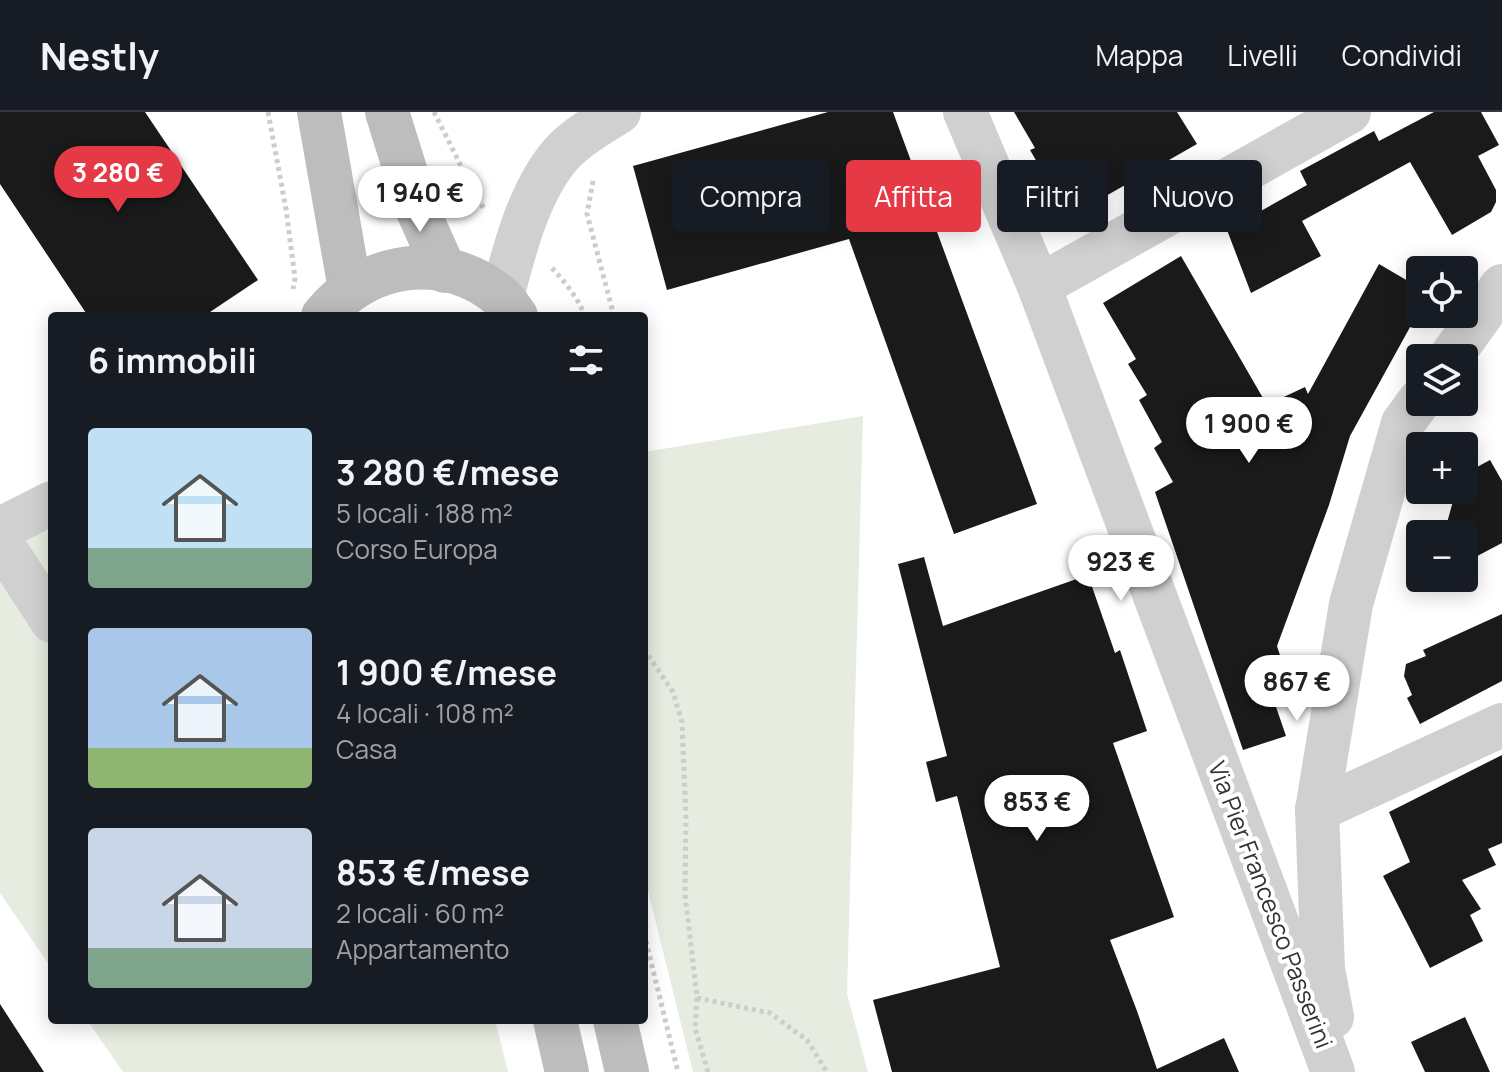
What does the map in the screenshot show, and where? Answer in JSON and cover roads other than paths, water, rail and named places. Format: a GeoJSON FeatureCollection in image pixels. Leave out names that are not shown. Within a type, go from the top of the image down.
{"type":"FeatureCollection","features":[{"type":"Feature","properties":{"kind":"main road"},"geometry":{"type":"LineString","coordinates":[[319,112],[322,300],[364,280],[397,269],[432,267],[469,276],[509,307]]}},
{"type":"Feature","properties":{"kind":"main road"},"geometry":{"type":"LineString","coordinates":[[387,112],[418,211],[445,271]]}},
{"type":"Feature","properties":{"kind":"main road"},"geometry":{"type":"LineString","coordinates":[[556,1024],[567,1072]]}},
{"type":"Feature","properties":{"kind":"main road"},"geometry":{"type":"LineString","coordinates":[[616,1024],[627,1072]]}},
{"type":"Feature","properties":{"kind":"street"},"geometry":{"type":"LineString","coordinates":[[509,307],[517,241],[548,173],[563,152],[583,134],[619,112]]}},
{"type":"Feature","properties":{"kind":"street","name":"Via Pier Francesco Passerini"},"geometry":{"type":"LineString","coordinates":[[965,112],[1039,286],[1333,1072]]}},
{"type":"Feature","properties":{"kind":"street"},"geometry":{"type":"LineString","coordinates":[[1039,286],[1349,112]]}},
{"type":"Feature","properties":{"kind":"street"},"geometry":{"type":"LineString","coordinates":[[1460,344],[1502,286]]}},
{"type":"Feature","properties":{"kind":"street"},"geometry":{"type":"LineString","coordinates":[[1342,1072],[1323,969],[1317,810],[1351,604],[1403,423],[1408,416]]}},
{"type":"Feature","properties":{"kind":"street"},"geometry":{"type":"LineString","coordinates":[[0,529],[48,505]]}},
{"type":"Feature","properties":{"kind":"street"},"geometry":{"type":"LineString","coordinates":[[0,541],[48,615]]}},
{"type":"Feature","properties":{"kind":"street"},"geometry":{"type":"LineString","coordinates":[[1317,810],[1502,725]]}}]}
